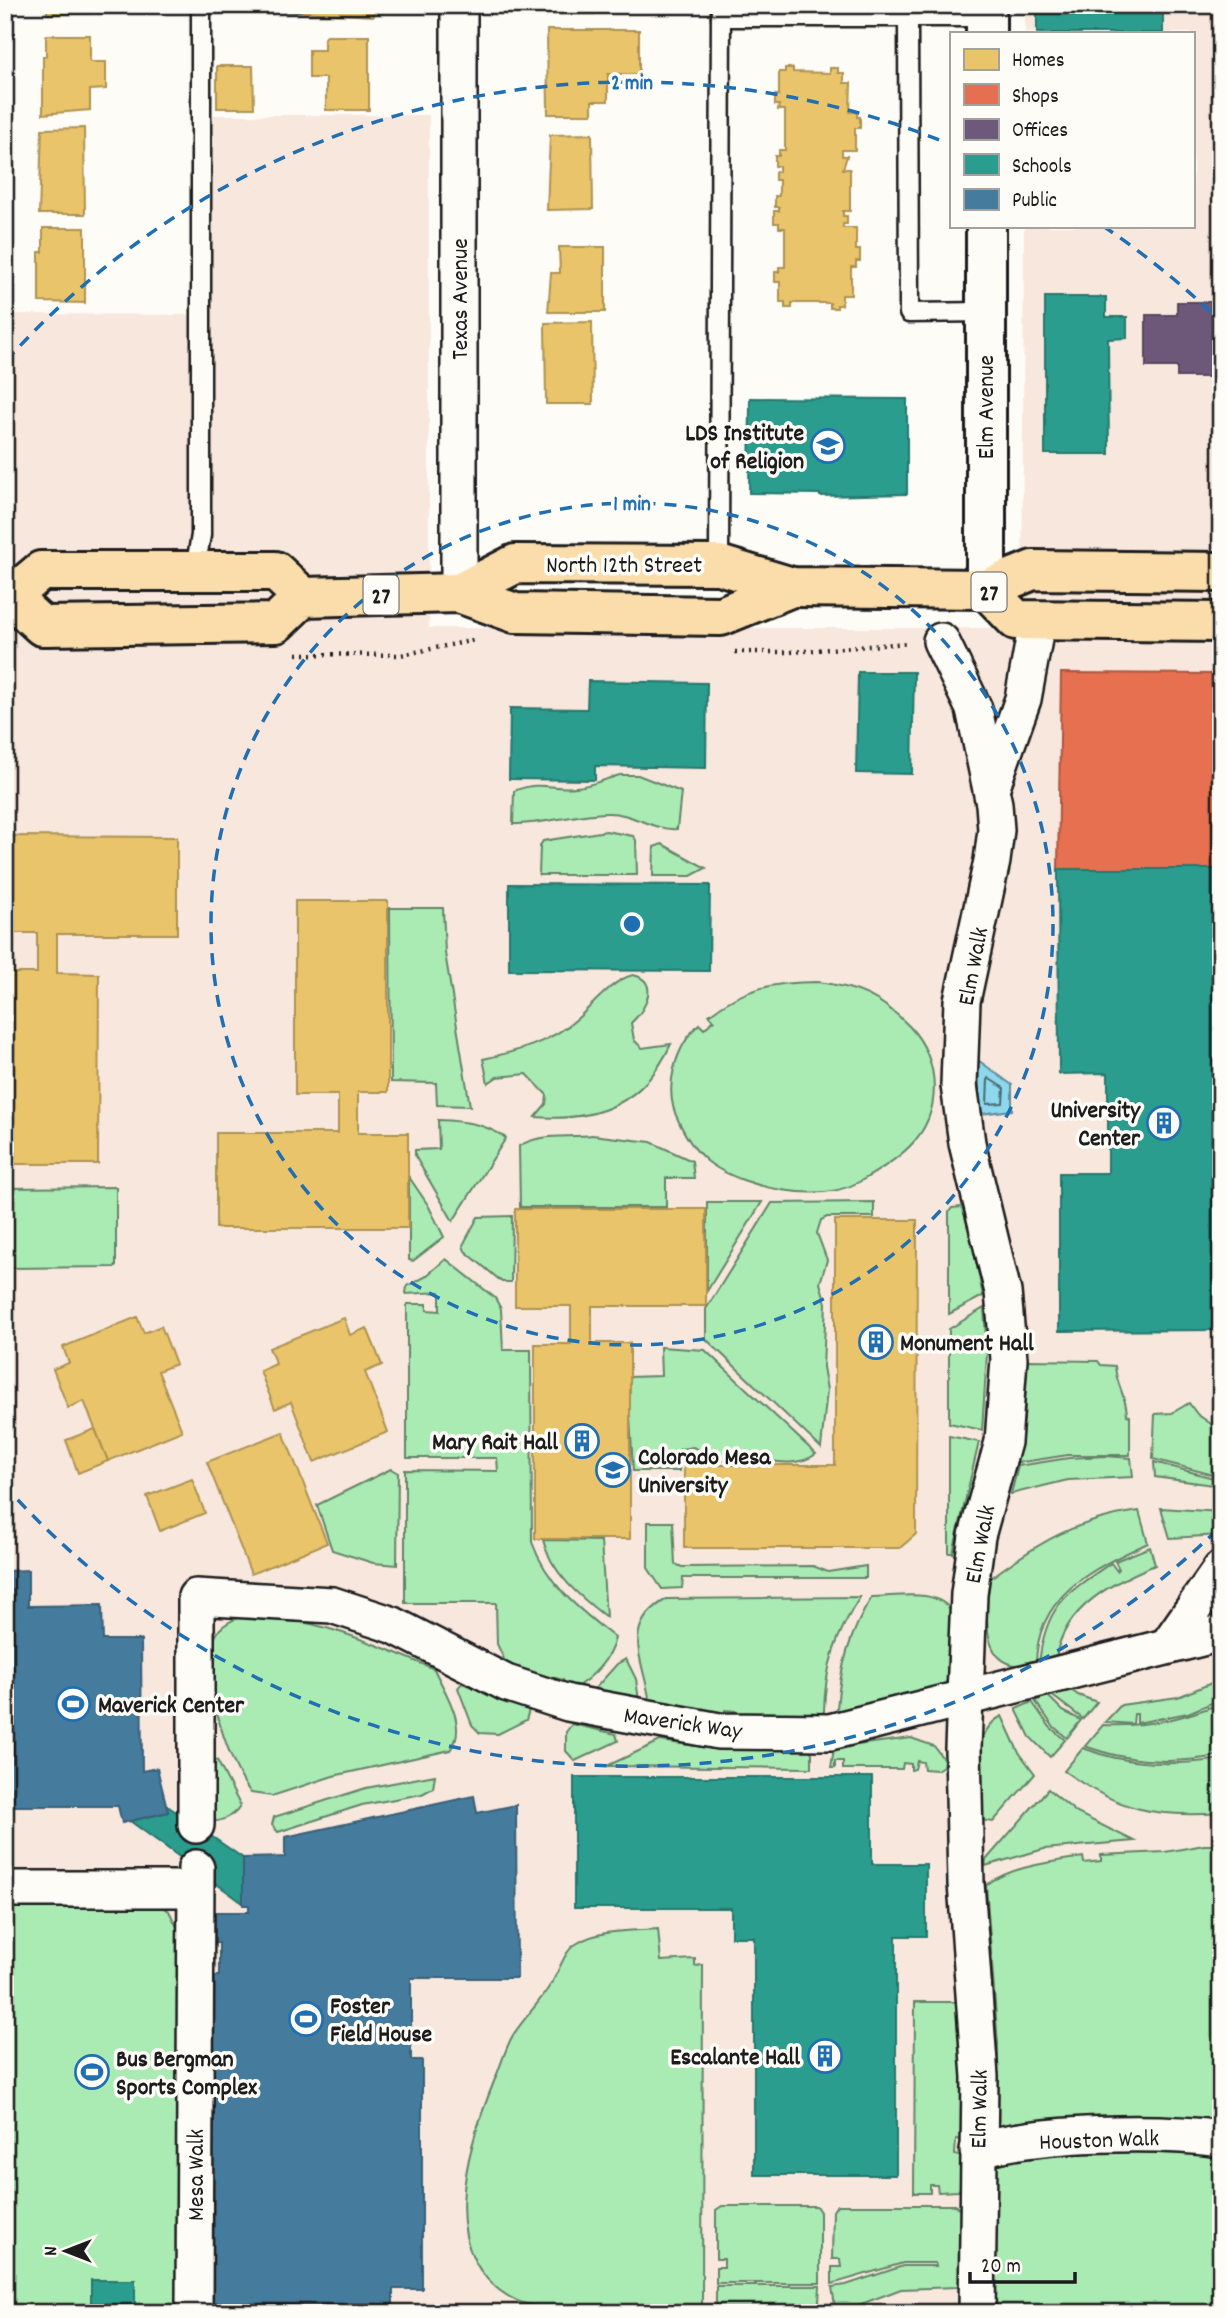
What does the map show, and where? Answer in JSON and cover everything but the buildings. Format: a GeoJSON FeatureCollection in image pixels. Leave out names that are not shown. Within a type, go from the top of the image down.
{"type":"FeatureCollection","features":[{"type":"Feature","properties":{"kind":"main road","name":"North 12th Street"},"geometry":{"type":"LineString","coordinates":[[459,593],[515,564],[719,565],[792,587],[986,589],[1033,570],[1221,572]]}},
{"type":"Feature","properties":{"kind":"main road"},"geometry":{"type":"LineString","coordinates":[[41,570],[195,570],[275,571],[303,597],[276,623],[42,626],[8,597],[41,570]]}},
{"type":"Feature","properties":{"kind":"main road","name":"North 12th Street"},"geometry":{"type":"LineString","coordinates":[[303,597],[459,593],[515,613],[721,616],[792,587]]}},
{"type":"Feature","properties":{"kind":"main road","name":"27"},"geometry":{"type":"LineString","coordinates":[[986,589],[1016,620],[1221,622]]}},
{"type":"Feature","properties":{"kind":"street","name":"Texas Avenue"},"geometry":{"type":"LineString","coordinates":[[458,5],[459,593]]}},
{"type":"Feature","properties":{"kind":"street","name":"Elm Avenue"},"geometry":{"type":"LineString","coordinates":[[986,228],[986,589]]}},
{"type":"Feature","properties":{"kind":"street","name":"Elm Walk"},"geometry":{"type":"LineString","coordinates":[[992,786],[1023,699],[1034,639]]}},
{"type":"Feature","properties":{"kind":"street","name":"Elm Walk"},"geometry":{"type":"LineString","coordinates":[[941,641],[974,709],[992,786],[995,840],[982,915],[966,974],[959,1084],[967,1143],[1003,1292],[1009,1359],[1003,1442],[977,1536],[972,1571],[963,1748],[966,1883],[980,2077],[977,2313]]}},
{"type":"Feature","properties":{"kind":"street"},"geometry":{"type":"LineString","coordinates":[[1168,1645],[1221,1569]]}},
{"type":"Feature","properties":{"kind":"street","name":"Maverick Way"},"geometry":{"type":"LineString","coordinates":[[196,1825],[196,1597],[332,1605],[393,1625],[506,1683],[568,1703],[719,1731],[830,1732],[1221,1633]]}},
{"type":"Feature","properties":{"kind":"street","name":"Mesa Walk"},"geometry":{"type":"LineString","coordinates":[[5,1889],[196,1879],[194,2313]]}},
{"type":"Feature","properties":{"kind":"street","name":"Houston Walk"},"geometry":{"type":"LineString","coordinates":[[978,2150],[997,2144],[1105,2135],[1221,2139]]}},
{"type":"Feature","properties":{"kind":"lane"},"geometry":{"type":"LineString","coordinates":[[195,570],[201,535],[201,5]]}},
{"type":"Feature","properties":{"kind":"lane"},"geometry":{"type":"LineString","coordinates":[[719,565],[721,11],[986,18]]}},
{"type":"Feature","properties":{"kind":"lane"},"geometry":{"type":"LineString","coordinates":[[908,17],[909,313],[985,312]]}},
{"type":"Feature","properties":{"kind":"path"},"geometry":{"type":"LineString","coordinates":[[292,654],[401,655],[485,640]]}},
{"type":"Feature","properties":{"kind":"path"},"geometry":{"type":"LineString","coordinates":[[730,652],[791,652],[941,641]]}},
{"type":"Feature","properties":{"kind":"shaded area","name":"Colorado Mesa University"},"geometry":{"type":"Polygon","coordinates":[[[1025,5],[1221,5],[1221,2313],[5,2313],[5,314],[209,315],[209,115],[429,115],[429,628],[1022,628],[1024,228],[1194,228],[1194,32],[1025,32],[1025,5]]]}},
{"type":"Feature","properties":{"kind":"green space"},"geometry":{"type":"Polygon","coordinates":[[[214,5],[302,5],[302,12],[214,12],[214,5]]]}},
{"type":"Feature","properties":{"kind":"green space"},"geometry":{"type":"Polygon","coordinates":[[[620,775],[638,775],[681,792],[677,829],[660,827],[616,813],[513,824],[514,791],[532,786],[582,786],[620,775]]]}},
{"type":"Feature","properties":{"kind":"green space"},"geometry":{"type":"Polygon","coordinates":[[[606,831],[633,836],[636,840],[637,875],[539,875],[540,846],[543,841],[606,831]]]}},
{"type":"Feature","properties":{"kind":"green space"},"geometry":{"type":"Polygon","coordinates":[[[662,844],[706,868],[691,876],[653,876],[654,847],[662,844]]]}},
{"type":"Feature","properties":{"kind":"green space"},"geometry":{"type":"Polygon","coordinates":[[[390,908],[443,908],[445,953],[470,1106],[437,1105],[436,1083],[391,1082],[390,908]]]}},
{"type":"Feature","properties":{"kind":"green space"},"geometry":{"type":"Polygon","coordinates":[[[633,975],[642,978],[648,989],[645,1004],[631,1023],[634,1040],[642,1048],[671,1044],[660,1064],[633,1094],[599,1112],[558,1118],[535,1117],[546,1104],[547,1095],[527,1074],[497,1077],[488,1083],[483,1059],[521,1049],[556,1034],[578,1018],[611,987],[633,975]]]}},
{"type":"Feature","properties":{"kind":"green space"},"geometry":{"type":"Polygon","coordinates":[[[818,982],[845,987],[879,1001],[920,1039],[932,1070],[934,1086],[933,1102],[921,1133],[898,1157],[843,1189],[824,1192],[783,1190],[762,1186],[726,1173],[711,1164],[697,1150],[674,1110],[672,1083],[683,1045],[699,1024],[704,1029],[714,1020],[709,1015],[734,998],[774,985],[818,982]]]}},
{"type":"Feature","properties":{"kind":"green space"},"geometry":{"type":"Polygon","coordinates":[[[438,1120],[474,1124],[506,1138],[453,1221],[415,1156],[415,1150],[439,1149],[438,1120]]]}},
{"type":"Feature","properties":{"kind":"green space"},"geometry":{"type":"Polygon","coordinates":[[[592,1135],[651,1142],[692,1161],[694,1178],[666,1178],[666,1207],[520,1207],[519,1146],[535,1139],[592,1135]]]}},
{"type":"Feature","properties":{"kind":"green space"},"geometry":{"type":"Polygon","coordinates":[[[409,1177],[428,1205],[444,1237],[413,1261],[409,1260],[409,1177]]]}},
{"type":"Feature","properties":{"kind":"green space"},"geometry":{"type":"Polygon","coordinates":[[[116,1187],[116,1267],[5,1268],[5,1188],[116,1187]]]}},
{"type":"Feature","properties":{"kind":"green space"},"geometry":{"type":"Polygon","coordinates":[[[707,1202],[762,1202],[707,1291],[707,1202]]]}},
{"type":"Feature","properties":{"kind":"green space"},"geometry":{"type":"Polygon","coordinates":[[[874,1202],[874,1217],[827,1217],[821,1220],[817,1233],[827,1260],[820,1283],[826,1303],[823,1367],[827,1390],[821,1448],[706,1339],[706,1309],[772,1203],[874,1202]]]}},
{"type":"Feature","properties":{"kind":"green space"},"geometry":{"type":"Polygon","coordinates":[[[962,1207],[983,1296],[949,1314],[949,1212],[952,1208],[962,1207]]]}},
{"type":"Feature","properties":{"kind":"green space"},"geometry":{"type":"Polygon","coordinates":[[[512,1216],[511,1282],[502,1282],[465,1251],[463,1245],[478,1217],[512,1216]]]}},
{"type":"Feature","properties":{"kind":"green space"},"geometry":{"type":"Polygon","coordinates":[[[446,1259],[495,1298],[501,1309],[503,1350],[531,1350],[532,1542],[546,1571],[566,1596],[615,1638],[609,1654],[599,1668],[573,1689],[561,1687],[563,1680],[552,1677],[551,1684],[508,1668],[497,1644],[496,1603],[405,1603],[405,1470],[498,1471],[497,1458],[407,1458],[407,1304],[427,1304],[427,1310],[440,1311],[440,1292],[406,1294],[407,1286],[425,1277],[446,1259]]]}},
{"type":"Feature","properties":{"kind":"green space"},"geometry":{"type":"Polygon","coordinates":[[[984,1308],[987,1354],[982,1430],[949,1423],[949,1329],[984,1308]]]}},
{"type":"Feature","properties":{"kind":"green space"},"geometry":{"type":"Polygon","coordinates":[[[660,1347],[705,1350],[816,1454],[806,1460],[794,1462],[743,1458],[721,1461],[693,1447],[680,1449],[679,1471],[633,1471],[628,1377],[661,1376],[660,1347]]]}},
{"type":"Feature","properties":{"kind":"green space"},"geometry":{"type":"Polygon","coordinates":[[[1027,1360],[1098,1361],[1101,1365],[1115,1366],[1127,1415],[1130,1416],[1130,1455],[1068,1455],[1016,1463],[1024,1420],[1027,1360]]]}},
{"type":"Feature","properties":{"kind":"green space"},"geometry":{"type":"Polygon","coordinates":[[[1189,1403],[1197,1414],[1221,1431],[1221,1477],[1153,1459],[1155,1414],[1172,1413],[1189,1403]]]}},
{"type":"Feature","properties":{"kind":"green space"},"geometry":{"type":"Polygon","coordinates":[[[949,1436],[979,1442],[953,1553],[949,1553],[949,1436]]]}},
{"type":"Feature","properties":{"kind":"green space"},"geometry":{"type":"Polygon","coordinates":[[[1069,1458],[1131,1458],[1133,1477],[1068,1480],[1011,1494],[1018,1466],[1069,1458]]]}},
{"type":"Feature","properties":{"kind":"green space"},"geometry":{"type":"Polygon","coordinates":[[[1154,1462],[1221,1480],[1221,1486],[1155,1477],[1154,1462]]]}},
{"type":"Feature","properties":{"kind":"green space"},"geometry":{"type":"Polygon","coordinates":[[[391,1469],[398,1473],[397,1565],[373,1563],[332,1550],[317,1505],[391,1469]]]}},
{"type":"Feature","properties":{"kind":"green space"},"geometry":{"type":"Polygon","coordinates":[[[1161,1508],[1221,1512],[1221,1535],[1170,1538],[1161,1508]]]}},
{"type":"Feature","properties":{"kind":"green space"},"geometry":{"type":"Polygon","coordinates":[[[1139,1511],[1148,1543],[1088,1575],[1057,1602],[1046,1620],[1039,1641],[1036,1665],[1017,1665],[1004,1661],[995,1652],[987,1626],[988,1580],[1024,1554],[1059,1535],[1096,1520],[1139,1511]]]}},
{"type":"Feature","properties":{"kind":"green space"},"geometry":{"type":"Polygon","coordinates":[[[648,1522],[673,1522],[675,1564],[682,1567],[813,1566],[828,1572],[866,1566],[866,1578],[683,1578],[682,1588],[662,1589],[648,1568],[648,1522]]]}},
{"type":"Feature","properties":{"kind":"green space"},"geometry":{"type":"Polygon","coordinates":[[[543,1540],[601,1541],[606,1617],[577,1593],[560,1574],[543,1540]]]}},
{"type":"Feature","properties":{"kind":"green space"},"geometry":{"type":"Polygon","coordinates":[[[1150,1547],[1155,1565],[1107,1588],[1080,1610],[1061,1639],[1056,1657],[1039,1664],[1046,1628],[1060,1603],[1111,1563],[1117,1571],[1119,1569],[1115,1561],[1150,1547]]]}},
{"type":"Feature","properties":{"kind":"green space"},"geometry":{"type":"Polygon","coordinates":[[[927,1596],[945,1604],[952,1612],[950,1675],[944,1686],[842,1714],[837,1709],[844,1664],[852,1637],[872,1597],[927,1596]]]}},
{"type":"Feature","properties":{"kind":"green space"},"geometry":{"type":"Polygon","coordinates":[[[860,1597],[844,1624],[833,1651],[824,1711],[821,1715],[736,1717],[736,1711],[725,1710],[724,1716],[650,1704],[640,1659],[639,1633],[643,1621],[652,1610],[667,1599],[860,1597]]]}},
{"type":"Feature","properties":{"kind":"green space"},"geometry":{"type":"Polygon","coordinates":[[[243,1616],[317,1625],[434,1669],[449,1699],[456,1721],[455,1741],[450,1750],[333,1776],[272,1796],[251,1793],[224,1737],[212,1688],[210,1664],[213,1644],[220,1629],[243,1616]]]}},
{"type":"Feature","properties":{"kind":"green space"},"geometry":{"type":"Polygon","coordinates":[[[626,1659],[636,1679],[639,1701],[591,1693],[617,1664],[626,1659]]]}},
{"type":"Feature","properties":{"kind":"green space"},"geometry":{"type":"Polygon","coordinates":[[[1221,1679],[1221,1699],[1188,1713],[1137,1723],[1137,1714],[1134,1714],[1133,1724],[1105,1722],[1121,1705],[1178,1697],[1221,1679]]]}},
{"type":"Feature","properties":{"kind":"green space"},"geometry":{"type":"Polygon","coordinates":[[[462,1683],[529,1710],[526,1720],[498,1734],[480,1733],[472,1725],[458,1688],[462,1683]]]}},
{"type":"Feature","properties":{"kind":"green space"},"geometry":{"type":"Polygon","coordinates":[[[1067,1687],[1078,1695],[1097,1702],[1083,1719],[1050,1694],[1067,1687]]]}},
{"type":"Feature","properties":{"kind":"green space"},"geometry":{"type":"Polygon","coordinates":[[[1048,1696],[1063,1711],[1081,1720],[1067,1738],[1053,1726],[1035,1701],[1048,1696]]]}},
{"type":"Feature","properties":{"kind":"green space"},"geometry":{"type":"Polygon","coordinates":[[[1032,1702],[1050,1727],[1065,1740],[1050,1757],[1030,1737],[1016,1709],[1032,1702]]]}},
{"type":"Feature","properties":{"kind":"green space"},"geometry":{"type":"Polygon","coordinates":[[[1221,1703],[1221,1755],[1152,1761],[1119,1756],[1085,1746],[1103,1725],[1163,1721],[1221,1703]]]}},
{"type":"Feature","properties":{"kind":"green space"},"geometry":{"type":"Polygon","coordinates":[[[1002,1716],[1018,1751],[1035,1774],[993,1822],[981,1820],[978,1762],[984,1735],[991,1724],[1002,1716]]]}},
{"type":"Feature","properties":{"kind":"green space"},"geometry":{"type":"Polygon","coordinates":[[[572,1724],[616,1734],[618,1741],[575,1761],[566,1751],[566,1732],[572,1724]]]}},
{"type":"Feature","properties":{"kind":"green space"},"geometry":{"type":"Polygon","coordinates":[[[911,1738],[934,1746],[944,1760],[943,1766],[937,1770],[924,1769],[923,1762],[917,1761],[915,1769],[911,1770],[911,1764],[903,1763],[902,1769],[843,1769],[843,1761],[835,1761],[835,1768],[831,1768],[834,1748],[911,1738]]]}},
{"type":"Feature","properties":{"kind":"green space"},"geometry":{"type":"Polygon","coordinates":[[[660,1741],[704,1747],[809,1749],[812,1753],[812,1768],[607,1766],[660,1741]]]}},
{"type":"Feature","properties":{"kind":"green space"},"geometry":{"type":"Polygon","coordinates":[[[1083,1748],[1117,1758],[1151,1763],[1221,1759],[1221,1813],[1156,1812],[1120,1803],[1102,1795],[1064,1771],[1083,1748]]]}},
{"type":"Feature","properties":{"kind":"green space"},"geometry":{"type":"Polygon","coordinates":[[[211,1760],[217,1760],[240,1805],[233,1814],[217,1821],[213,1821],[211,1760]]]}},
{"type":"Feature","properties":{"kind":"green space"},"geometry":{"type":"Polygon","coordinates":[[[435,1775],[433,1788],[422,1794],[362,1805],[278,1832],[272,1825],[274,1817],[366,1788],[435,1775]]]}},
{"type":"Feature","properties":{"kind":"green space"},"geometry":{"type":"Polygon","coordinates":[[[1048,1789],[1077,1813],[1134,1841],[1044,1849],[985,1866],[986,1860],[1048,1789]]]}},
{"type":"Feature","properties":{"kind":"green space"},"geometry":{"type":"Polygon","coordinates":[[[1204,1845],[1221,1845],[1221,2132],[1004,2132],[997,2127],[998,2044],[986,1885],[1007,1873],[1046,1863],[1083,1857],[1084,1863],[1101,1861],[1101,1855],[1165,1852],[1204,1845]]]}},
{"type":"Feature","properties":{"kind":"green space","name":"Bus Bergman Sports Complex"},"geometry":{"type":"Polygon","coordinates":[[[5,1904],[160,1905],[169,1911],[179,1931],[180,2313],[5,2313],[5,1904]]]}},
{"type":"Feature","properties":{"kind":"green space"},"geometry":{"type":"Polygon","coordinates":[[[658,1929],[661,1961],[695,1959],[695,1966],[703,1965],[702,2304],[700,2308],[577,2310],[530,2305],[515,2300],[489,2281],[473,2257],[465,2229],[463,2198],[475,2135],[505,2051],[513,2035],[547,1991],[572,1947],[585,1939],[605,1933],[658,1929]]]}},
{"type":"Feature","properties":{"kind":"green space"},"geometry":{"type":"Polygon","coordinates":[[[915,2002],[958,2002],[963,2019],[963,2140],[956,2139],[955,2155],[962,2157],[961,2187],[958,2191],[938,2192],[937,2185],[930,2185],[930,2193],[914,2193],[915,2002]]]}},
{"type":"Feature","properties":{"kind":"green space"},"geometry":{"type":"Polygon","coordinates":[[[1221,2150],[1221,2313],[994,2313],[995,2163],[1005,2153],[1221,2150]]]}},
{"type":"Feature","properties":{"kind":"green space"},"geometry":{"type":"Polygon","coordinates":[[[837,2205],[955,2205],[961,2211],[961,2281],[957,2287],[901,2289],[856,2306],[835,2306],[832,2287],[903,2266],[936,2266],[935,2263],[903,2263],[832,2284],[832,2267],[841,2267],[840,2259],[832,2259],[833,2211],[837,2205]]]}},
{"type":"Feature","properties":{"kind":"green space"},"geometry":{"type":"Polygon","coordinates":[[[722,2206],[816,2206],[820,2212],[820,2283],[716,2283],[716,2267],[724,2267],[724,2259],[716,2259],[716,2210],[722,2206]]]}},
{"type":"Feature","properties":{"kind":"green space"},"geometry":{"type":"Polygon","coordinates":[[[716,2286],[820,2286],[819,2302],[813,2308],[720,2308],[716,2304],[716,2286]]]}},
{"type":"Feature","properties":{"kind":"water"},"geometry":{"type":"Polygon","coordinates":[[[978,1060],[1012,1085],[1012,1110],[980,1114],[978,1060]]]}},
{"type":"Feature","properties":{"kind":"place","name":"LDS Institute of Religion"},"geometry":{"type":"Point","coordinates":[828,446]}},
{"type":"Feature","properties":{"kind":"place","name":"University Center"},"geometry":{"type":"Point","coordinates":[1164,1123]}},
{"type":"Feature","properties":{"kind":"place","name":"Monument Hall"},"geometry":{"type":"Point","coordinates":[876,1342]}},
{"type":"Feature","properties":{"kind":"place","name":"Mary Rait Hall"},"geometry":{"type":"Point","coordinates":[582,1441]}},
{"type":"Feature","properties":{"kind":"place","name":"Colorado Mesa University"},"geometry":{"type":"Point","coordinates":[613,1470]}},
{"type":"Feature","properties":{"kind":"place","name":"Maverick Center"},"geometry":{"type":"Point","coordinates":[73,1704]}},
{"type":"Feature","properties":{"kind":"place","name":"Foster Field House"},"geometry":{"type":"Point","coordinates":[306,2019]}},
{"type":"Feature","properties":{"kind":"place","name":"Escalante Hall"},"geometry":{"type":"Point","coordinates":[825,2056]}},
{"type":"Feature","properties":{"kind":"place","name":"Bus Bergman Sports Complex"},"geometry":{"type":"Point","coordinates":[92,2072]}}]}
